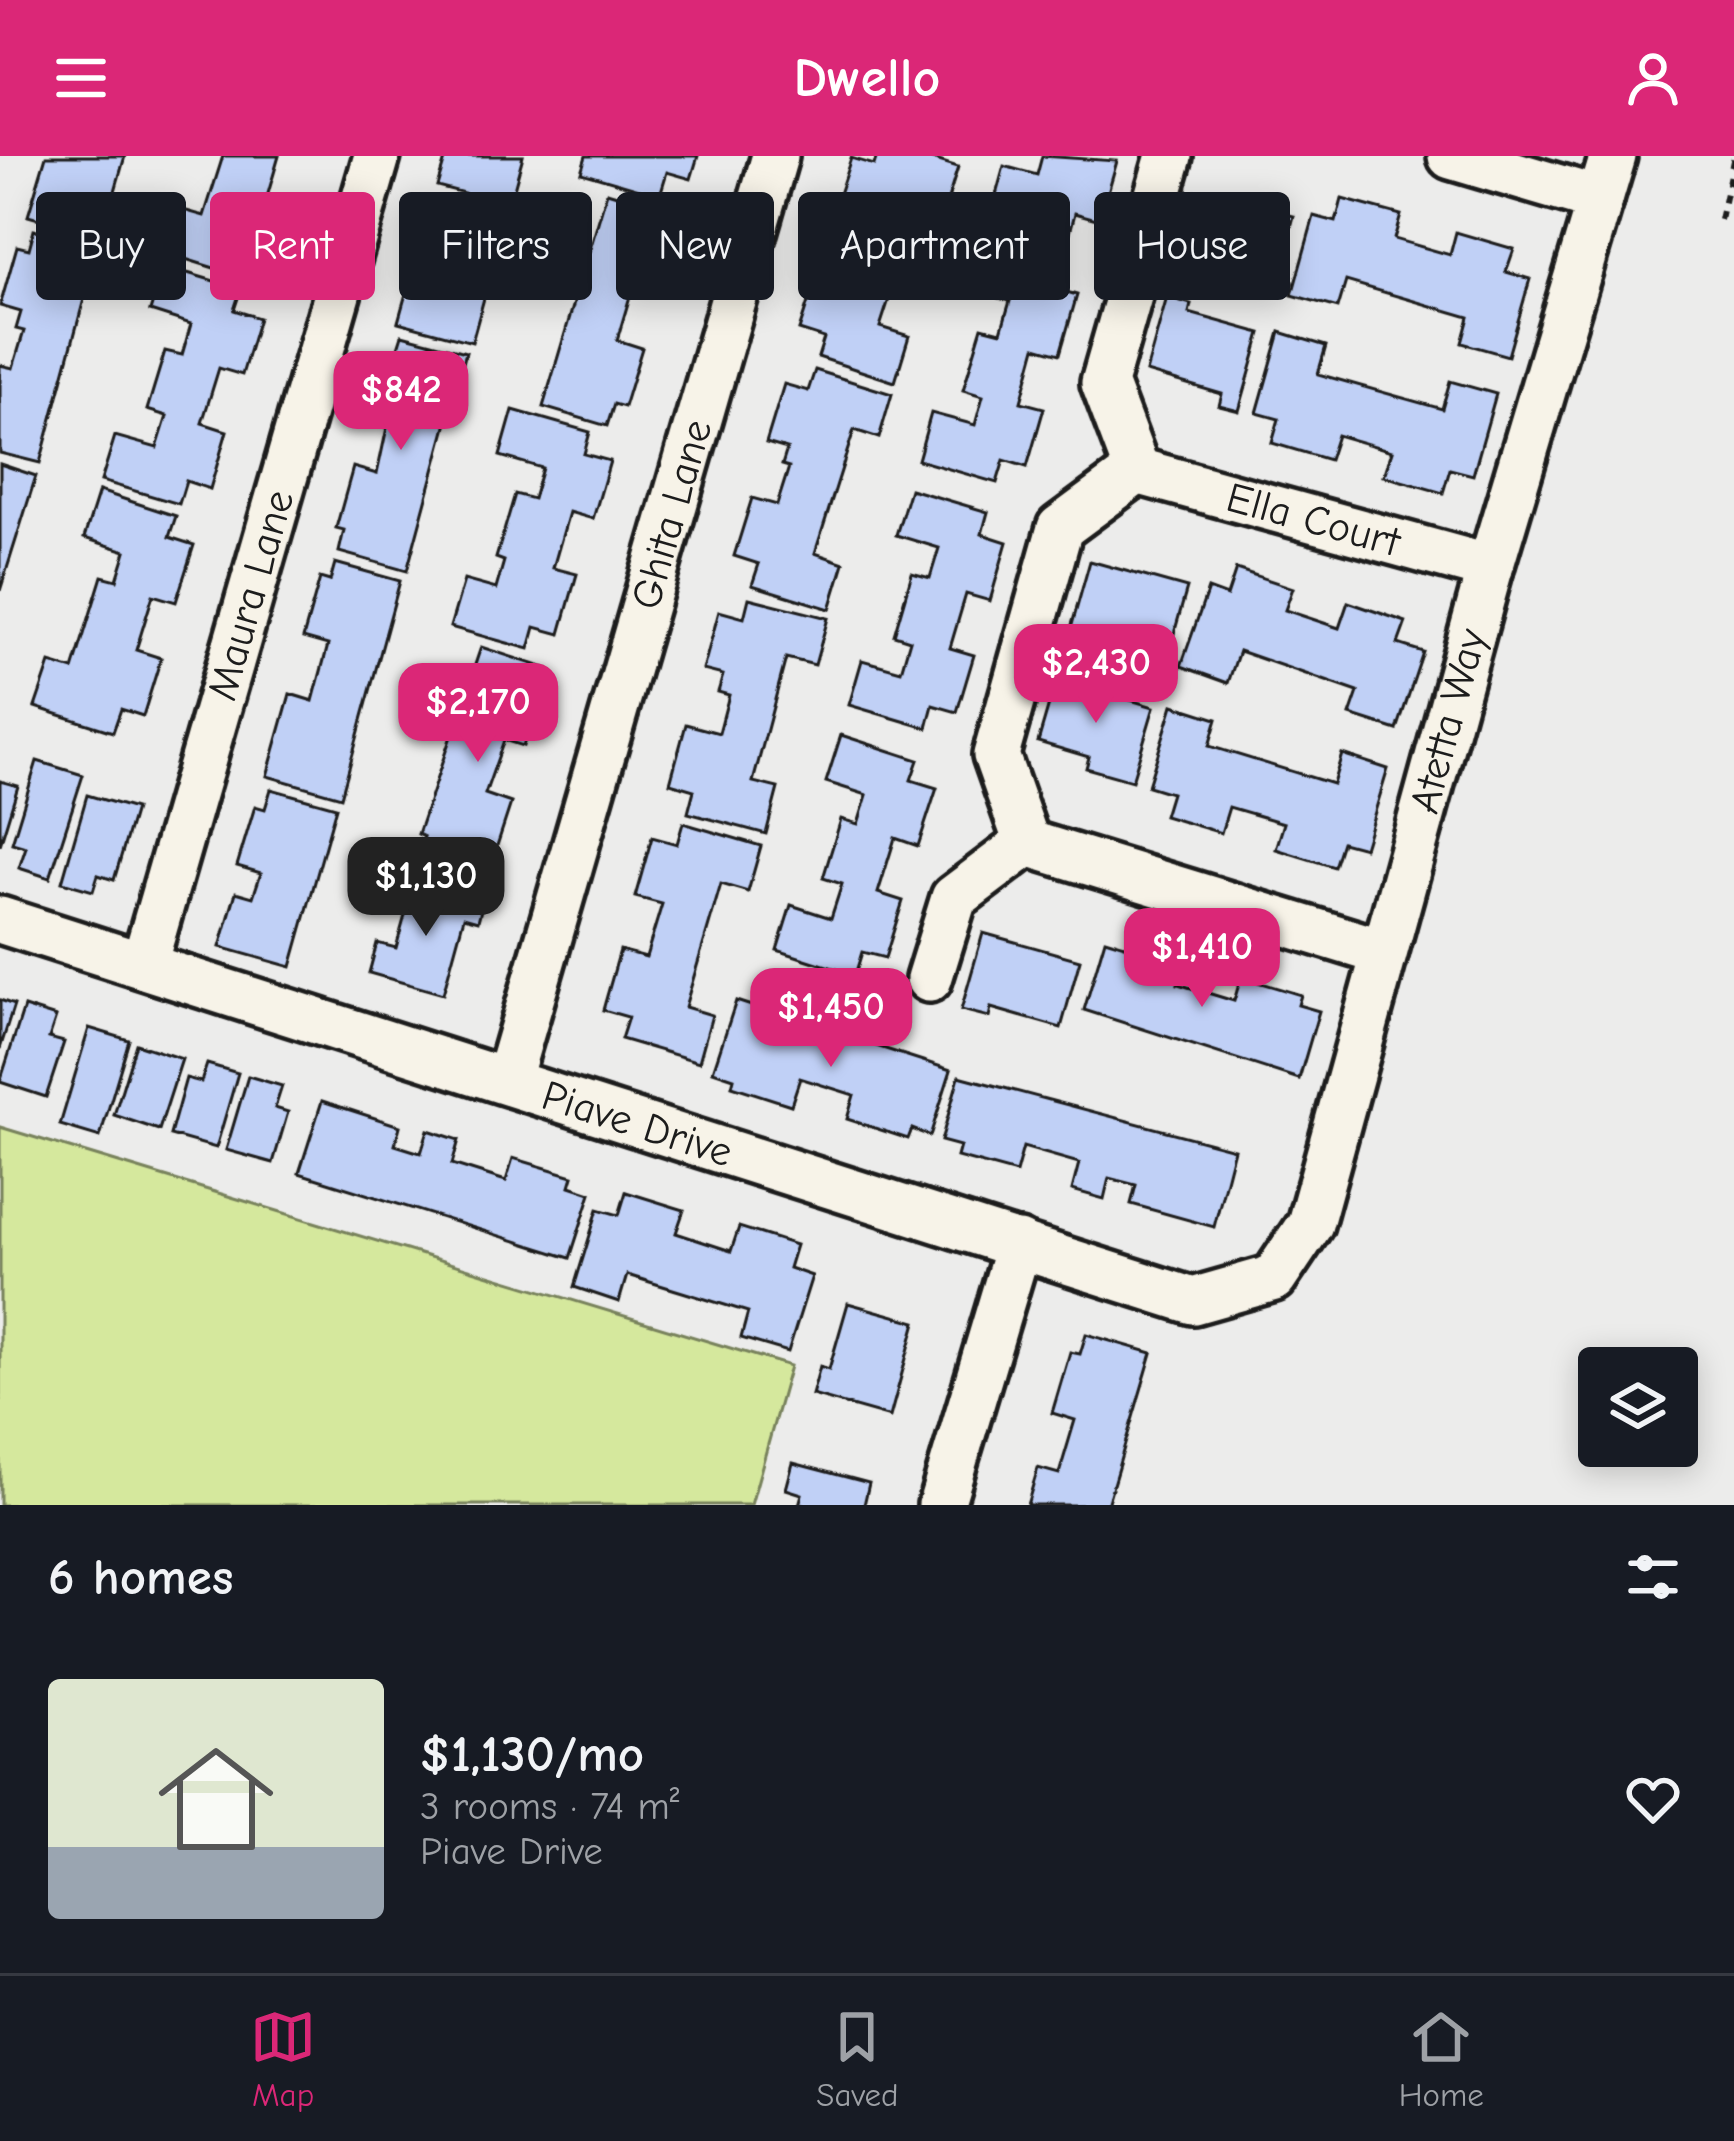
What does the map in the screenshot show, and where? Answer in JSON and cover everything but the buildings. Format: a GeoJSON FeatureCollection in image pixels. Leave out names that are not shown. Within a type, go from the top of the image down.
{"type":"FeatureCollection","features":[{"type":"Feature","properties":{"kind":"street","name":"Maura Lane"},"geometry":{"type":"LineString","coordinates":[[144,964],[377,156]]}},
{"type":"Feature","properties":{"kind":"street","name":"Ghita Lane"},"geometry":{"type":"LineString","coordinates":[[508,1079],[775,156]]}},
{"type":"Feature","properties":{"kind":"street"},"geometry":{"type":"LineString","coordinates":[[1028,843],[996,755],[1060,528],[1137,471],[1104,382],[1169,156]]}},
{"type":"Feature","properties":{"kind":"street"},"geometry":{"type":"LineString","coordinates":[[1451,156],[1600,200]]}},
{"type":"Feature","properties":{"kind":"street","name":"Atetta Way"},"geometry":{"type":"LineString","coordinates":[[1274,1278],[1310,1224],[1490,568],[1613,156]]}},
{"type":"Feature","properties":{"kind":"street","name":"Ella Court"},"geometry":{"type":"LineString","coordinates":[[1137,471],[1490,568]]}},
{"type":"Feature","properties":{"kind":"street"},"geometry":{"type":"LineString","coordinates":[[1028,843],[1382,952]]}},
{"type":"Feature","properties":{"kind":"street"},"geometry":{"type":"LineString","coordinates":[[929,979],[954,898],[1028,843]]}},
{"type":"Feature","properties":{"kind":"street","name":"Piave Drive"},"geometry":{"type":"LineString","coordinates":[[0,920],[1193,1301],[1274,1278]]}},
{"type":"Feature","properties":{"kind":"street"},"geometry":{"type":"LineString","coordinates":[[941,1505],[1018,1244]]}},
{"type":"Feature","properties":{"kind":"path"},"geometry":{"type":"LineString","coordinates":[[1720,220],[1733,156]]}},
{"type":"Feature","properties":{"kind":"green space"},"geometry":{"type":"Polygon","coordinates":[[[0,1127],[790,1366],[751,1505],[0,1505],[0,1127]]]}}]}
